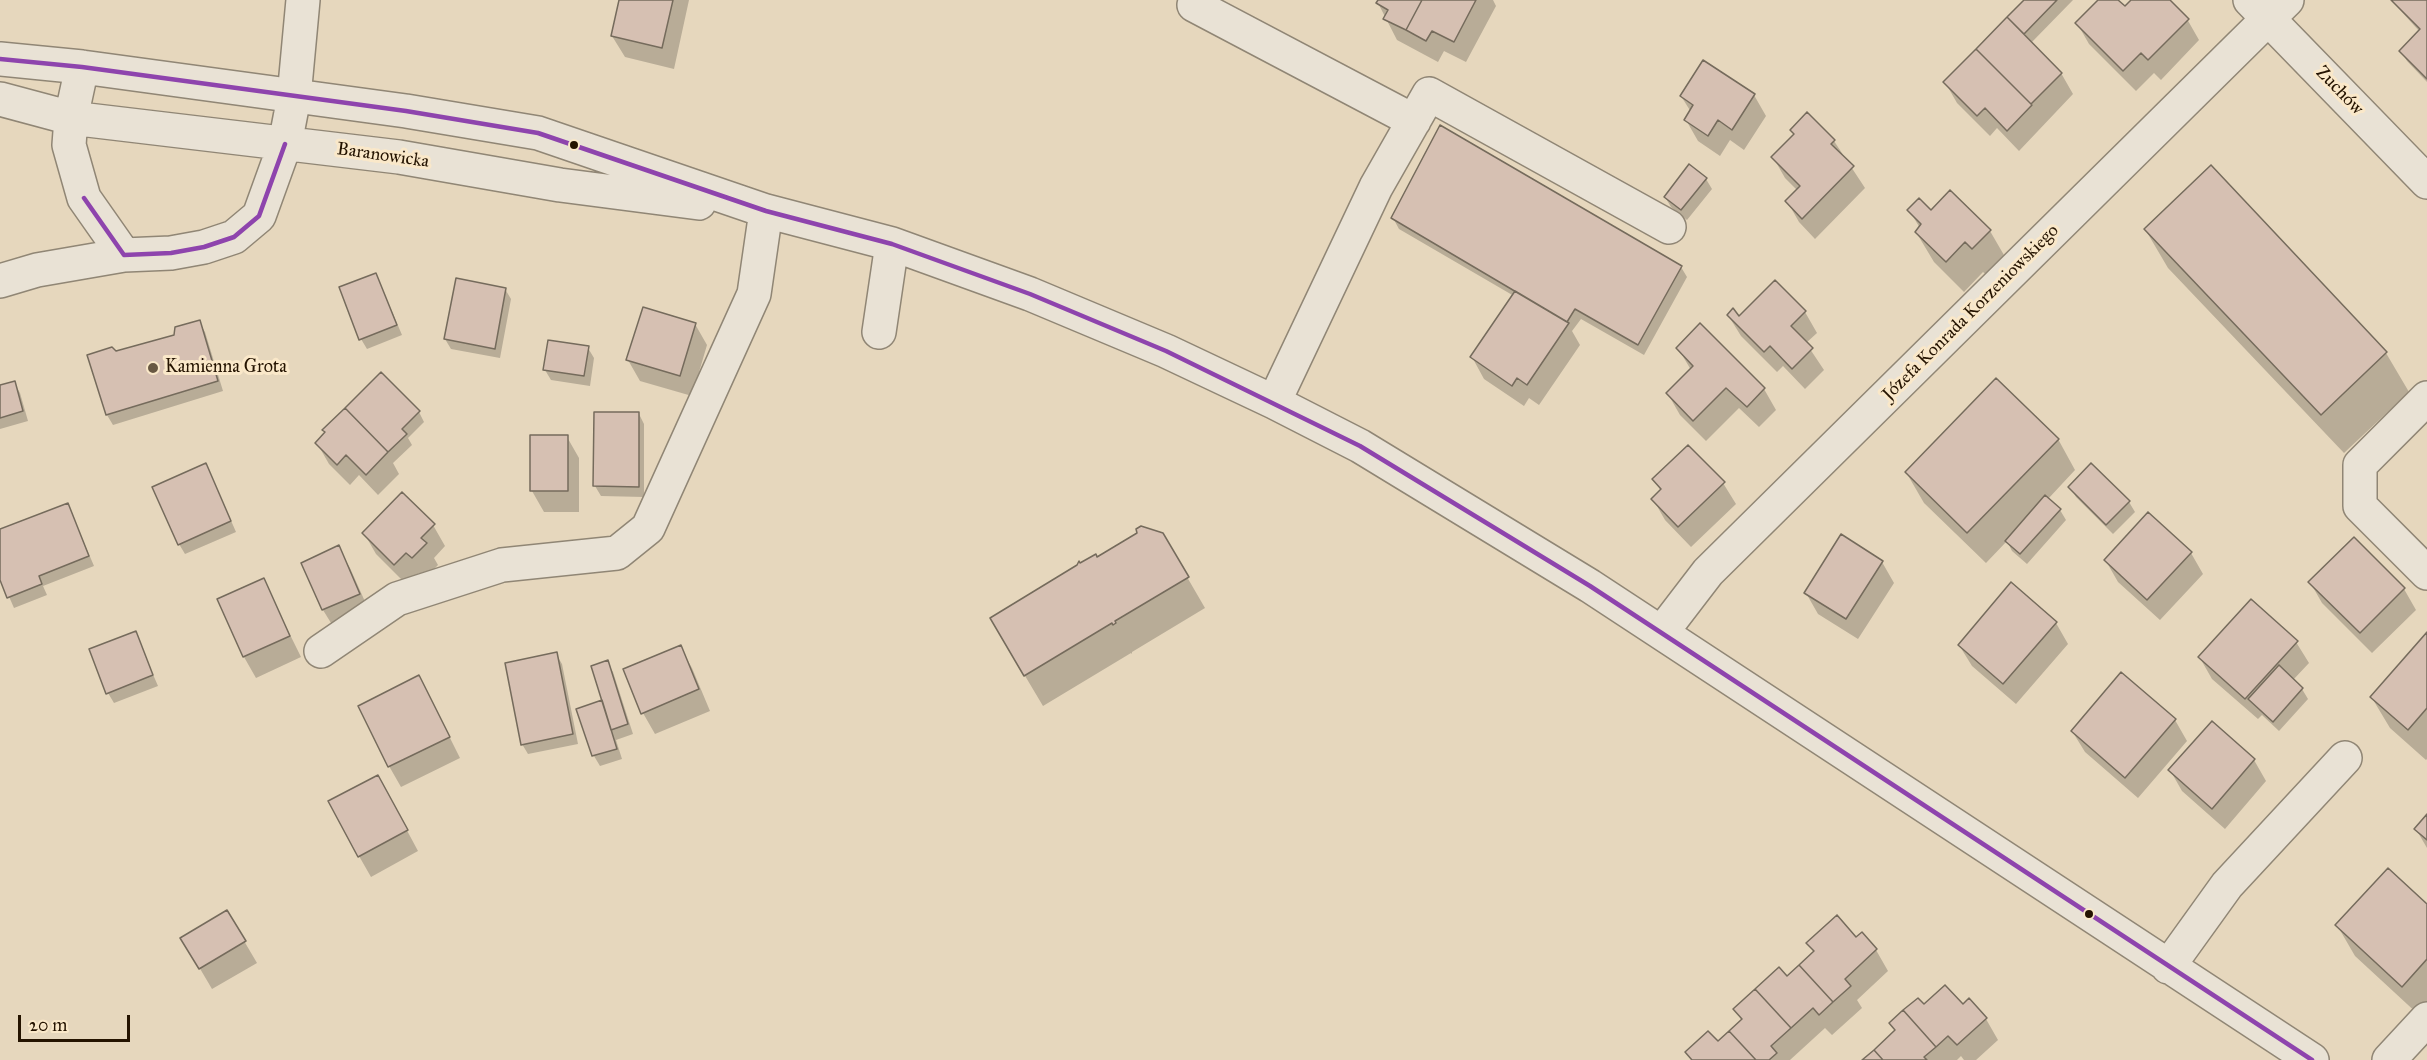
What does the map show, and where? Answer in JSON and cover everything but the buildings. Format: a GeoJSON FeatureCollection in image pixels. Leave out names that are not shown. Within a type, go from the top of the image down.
{"type":"FeatureCollection","features":[{"type":"Feature","properties":{"kind":"street"},"geometry":{"type":"LineString","coordinates":[[0,280],[37,270],[124,255],[171,253],[204,248],[234,237],[259,216],[285,144],[294,97],[303,0]]}},
{"type":"Feature","properties":{"kind":"street"},"geometry":{"type":"LineString","coordinates":[[1194,5],[1414,121]]}},
{"type":"Feature","properties":{"kind":"street","name":"Zuchów"},"geometry":{"type":"LineString","coordinates":[[2268,6],[2427,182]]}},
{"type":"Feature","properties":{"kind":"street","name":"Józefa Konrada Korzeniowskiego"},"geometry":{"type":"LineString","coordinates":[[1662,632],[1708,572],[2268,6]]}},
{"type":"Feature","properties":{"kind":"street","name":"Baranowicka"},"geometry":{"type":"LineString","coordinates":[[0,59],[82,67],[406,111],[538,133],[766,211],[892,244],[1030,294],[1166,351],[1360,446],[1662,632],[2312,1060]]}},
{"type":"Feature","properties":{"kind":"street"},"geometry":{"type":"LineString","coordinates":[[82,67],[71,118],[69,145],[84,198],[124,255]]}},
{"type":"Feature","properties":{"kind":"street"},"geometry":{"type":"LineString","coordinates":[[1274,402],[1376,187],[1429,94],[1669,227]]}},
{"type":"Feature","properties":{"kind":"street","name":"Baranowicka"},"geometry":{"type":"LineString","coordinates":[[0,99],[71,118],[399,157],[560,185],[766,211]]}},
{"type":"Feature","properties":{"kind":"street"},"geometry":{"type":"LineString","coordinates":[[321,651],[397,598],[502,565],[617,553],[648,528],[754,294],[766,211]]}},
{"type":"Feature","properties":{"kind":"street"},"geometry":{"type":"LineString","coordinates":[[879,332],[892,244]]}},
{"type":"Feature","properties":{"kind":"street"},"geometry":{"type":"LineString","coordinates":[[2427,398],[2360,465],[2360,507],[2427,573]]}},
{"type":"Feature","properties":{"kind":"street"},"geometry":{"type":"LineString","coordinates":[[2168,967],[2227,885],[2345,758]]}},
{"type":"Feature","properties":{"kind":"street"},"geometry":{"type":"LineString","coordinates":[[2389,1060],[2427,1019]]}},
{"type":"Feature","properties":{"kind":"transit line"},"geometry":{"type":"LineString","coordinates":[[0,59],[82,67],[406,111],[538,133],[766,211],[892,244],[1030,294],[1166,351],[1360,446],[1590,586],[2312,1060]]}},
{"type":"Feature","properties":{"kind":"transit line"},"geometry":{"type":"LineString","coordinates":[[84,198],[124,255],[171,253],[204,247],[234,237],[259,216],[285,144]]}},
{"type":"Feature","properties":{"kind":"place","name":"Kamienna Grota"},"geometry":{"type":"Point","coordinates":[153,368]}}]}
